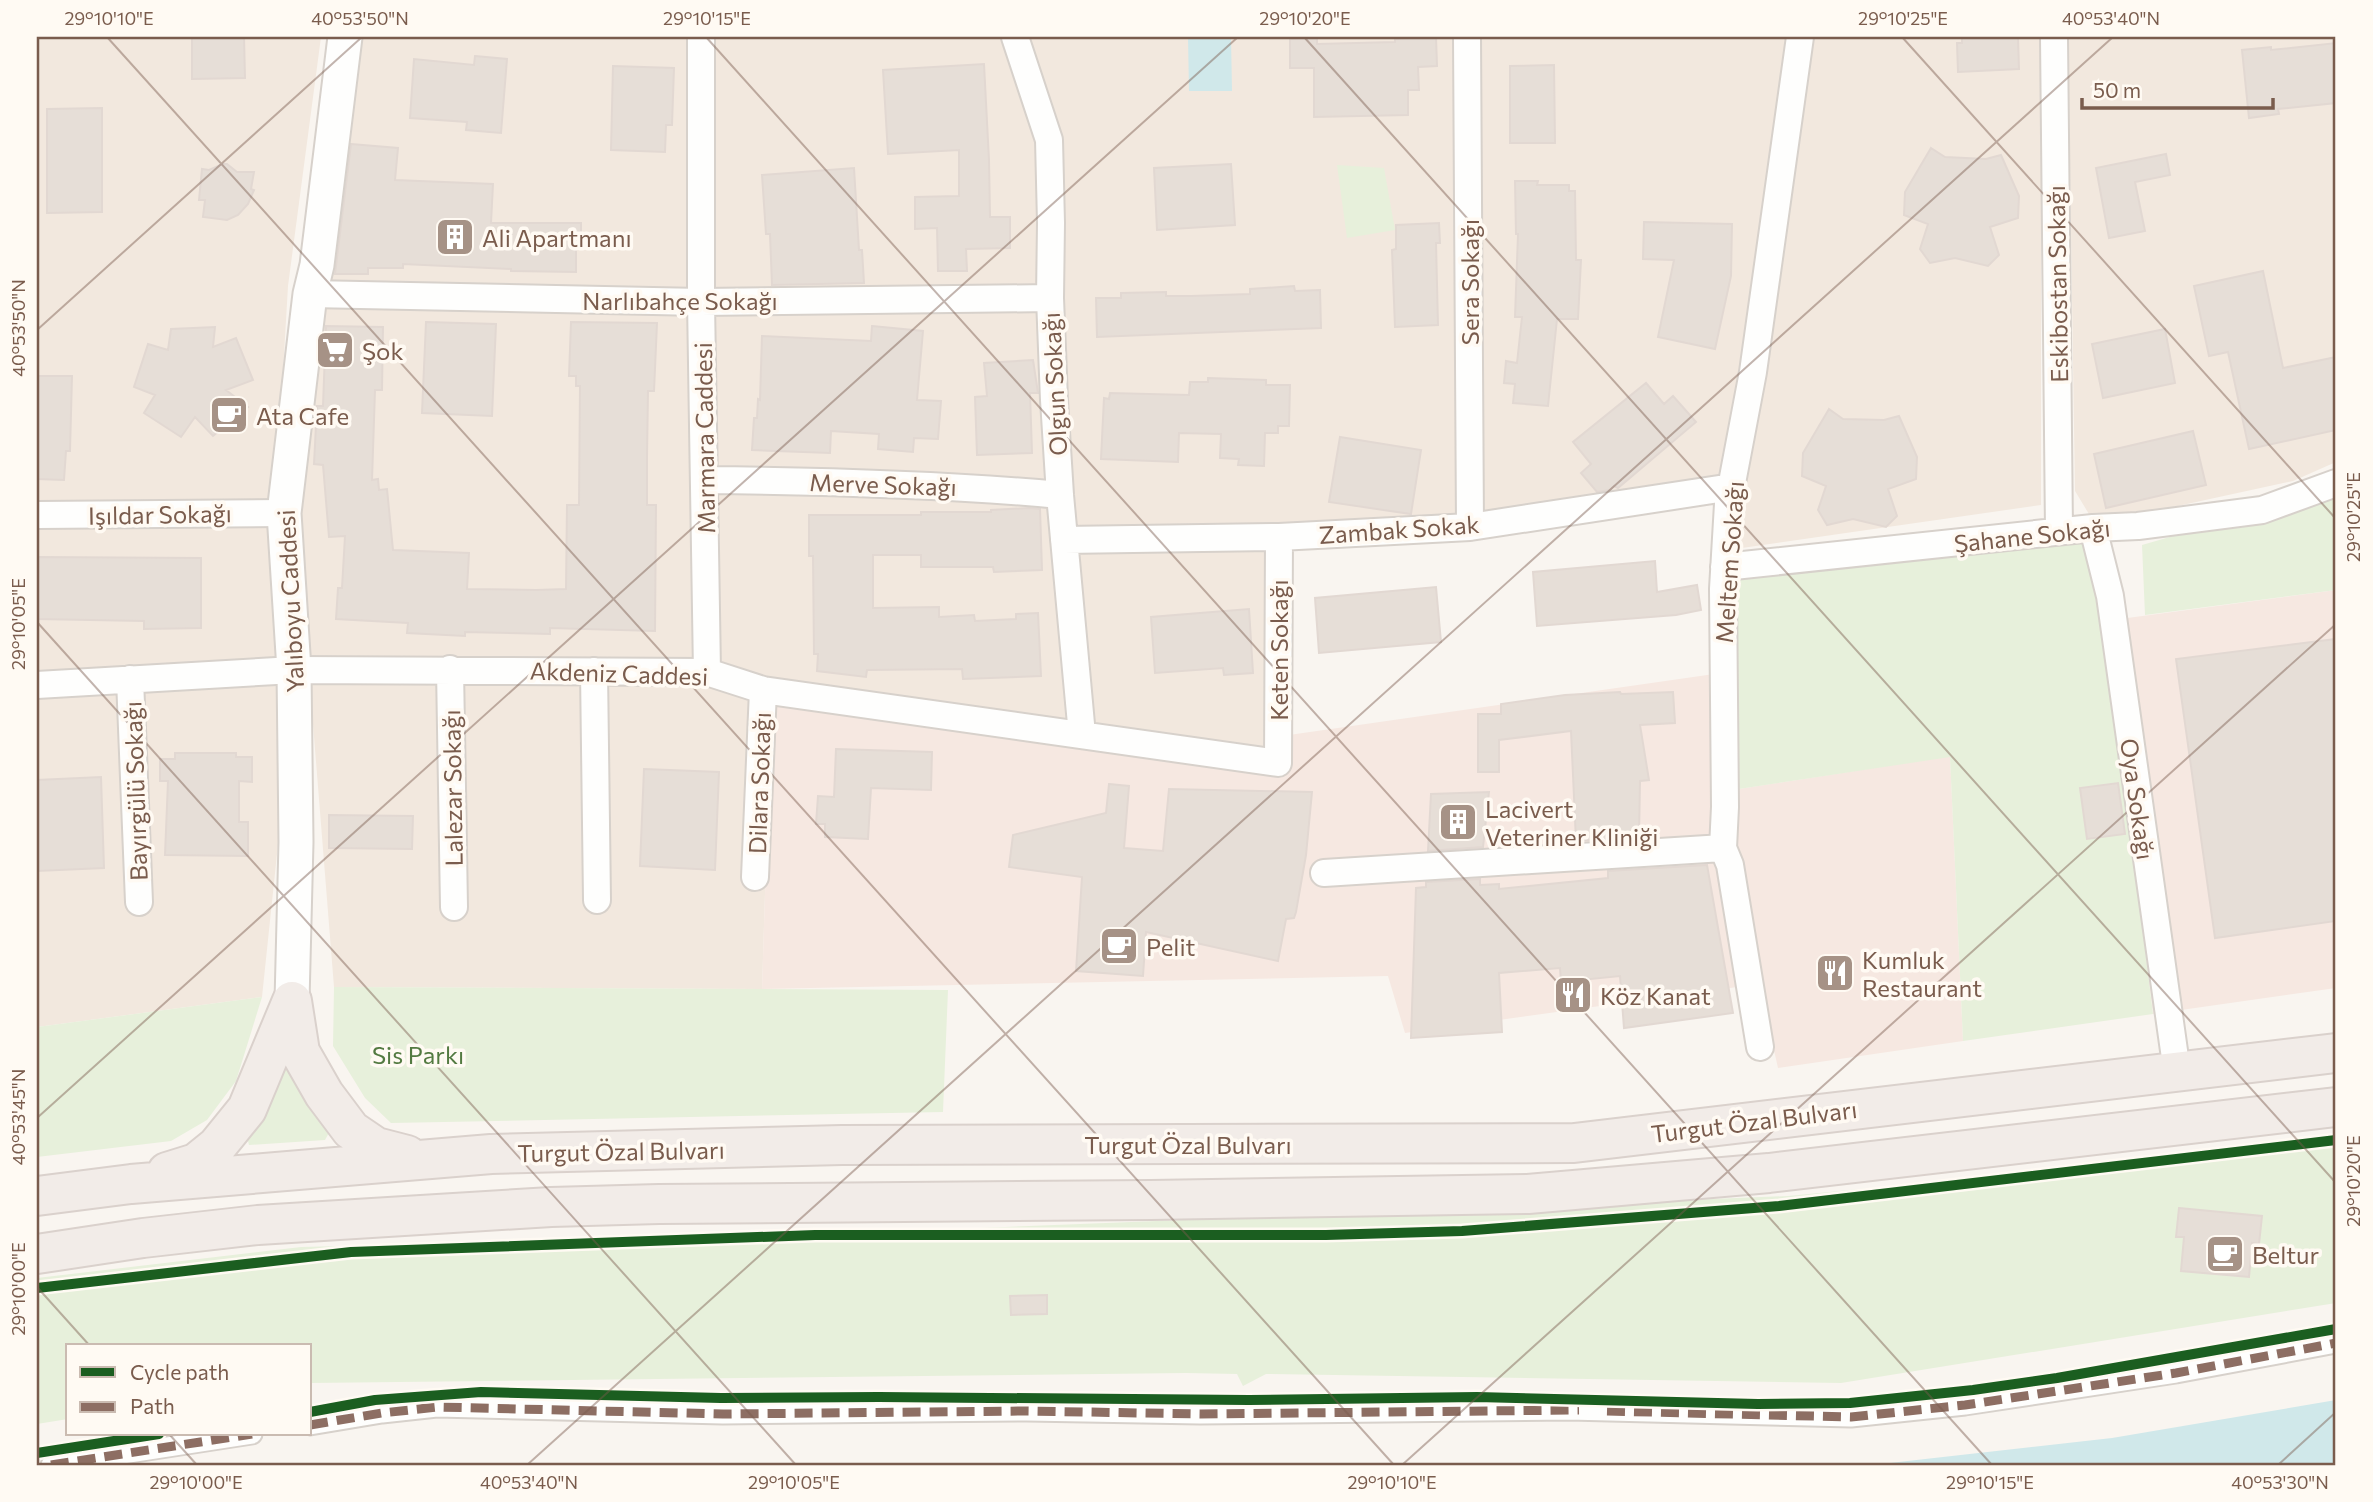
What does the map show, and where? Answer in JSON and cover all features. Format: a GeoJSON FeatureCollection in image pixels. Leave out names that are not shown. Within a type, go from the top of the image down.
{"type":"FeatureCollection","features":[{"type":"Feature","properties":{"kind":"highway"},"geometry":{"type":"LineString","coordinates":[[292,1001],[300,1052],[324,1094],[352,1130],[376,1147],[420,1158]]}},
{"type":"Feature","properties":{"kind":"highway"},"geometry":{"type":"LineString","coordinates":[[131,1184],[196,1163],[217,1146],[247,1110],[292,1001]]}},
{"type":"Feature","properties":{"kind":"highway","name":"Turgut Özal Bulvarı"},"geometry":{"type":"LineString","coordinates":[[41,1194],[420,1158],[491,1154],[842,1145],[1574,1143],[2336,1053]]}},
{"type":"Feature","properties":{"kind":"highway","name":"Turgut Özal Bulvarı"},"geometry":{"type":"LineString","coordinates":[[37,1254],[258,1225],[551,1207],[1528,1194],[1769,1173],[2336,1107]]}},
{"type":"Feature","properties":{"kind":"street","name":"Yalıboyu Caddesi"},"geometry":{"type":"LineString","coordinates":[[292,1001],[296,842],[294,670],[284,513],[345,37]]}},
{"type":"Feature","properties":{"kind":"street","name":"Marmara Caddesi"},"geometry":{"type":"LineString","coordinates":[[701,37],[701,302],[707,672]]}},
{"type":"Feature","properties":{"kind":"street","name":"Olgun Sokağı"},"geometry":{"type":"LineString","coordinates":[[1015,37],[1049,140],[1050,298],[1060,495],[1082,735]]}},
{"type":"Feature","properties":{"kind":"street","name":"Sera Sokağı"},"geometry":{"type":"LineString","coordinates":[[1467,37],[1471,527]]}},
{"type":"Feature","properties":{"kind":"street","name":"Meltem Sokağı"},"geometry":{"type":"LineString","coordinates":[[1760,1047],[1730,865],[1723,849],[1724,567],[1732,487],[1762,317],[1800,37]]}},
{"type":"Feature","properties":{"kind":"street","name":"Eskibostan Sokağı"},"geometry":{"type":"LineString","coordinates":[[2054,37],[2059,531]]}},
{"type":"Feature","properties":{"kind":"street","name":"Narlıbahçe Sokağı"},"geometry":{"type":"LineString","coordinates":[[310,294],[701,302],[1050,298]]}},
{"type":"Feature","properties":{"kind":"street","name":"Merve Sokağı"},"geometry":{"type":"LineString","coordinates":[[705,480],[865,482],[1060,495]]}},
{"type":"Feature","properties":{"kind":"street","name":"Şahane Sokağı"},"geometry":{"type":"LineString","coordinates":[[1724,567],[2059,531],[2138,526],[2262,510],[2336,483]]}},
{"type":"Feature","properties":{"kind":"street","name":"Zambak Sokak"},"geometry":{"type":"LineString","coordinates":[[1064,540],[1279,537],[1471,527],[1732,487]]}},
{"type":"Feature","properties":{"kind":"street","name":"Işıldar Sokağı"},"geometry":{"type":"LineString","coordinates":[[37,515],[284,513]]}},
{"type":"Feature","properties":{"kind":"street","name":"Oya Sokağı"},"geometry":{"type":"LineString","coordinates":[[2093,528],[2110,596],[2178,1072]]}},
{"type":"Feature","properties":{"kind":"street","name":"Keten Sokağı"},"geometry":{"type":"LineString","coordinates":[[1278,763],[1279,537]]}},
{"type":"Feature","properties":{"kind":"street","name":"Akdeniz Caddesi"},"geometry":{"type":"LineString","coordinates":[[37,685],[294,670],[707,672],[763,690],[1278,763]]}},
{"type":"Feature","properties":{"kind":"street","name":"Lalezar Sokağı"},"geometry":{"type":"LineString","coordinates":[[450,670],[454,907]]}},
{"type":"Feature","properties":{"kind":"street"},"geometry":{"type":"LineString","coordinates":[[594,671],[597,900]]}},
{"type":"Feature","properties":{"kind":"street","name":"Bayırgülü Sokağı"},"geometry":{"type":"LineString","coordinates":[[130,679],[139,902]]}},
{"type":"Feature","properties":{"kind":"street","name":"Dilara Sokağı"},"geometry":{"type":"LineString","coordinates":[[755,877],[763,690]]}},
{"type":"Feature","properties":{"kind":"street"},"geometry":{"type":"LineString","coordinates":[[1324,873],[1723,849]]}},
{"type":"Feature","properties":{"kind":"street"},"geometry":{"type":"LineString","coordinates":[[312,1425],[437,1406],[723,1414],[1027,1411],[1200,1414],[1569,1410],[1851,1417],[2032,1395],[2176,1373],[2336,1343]]}},
{"type":"Feature","properties":{"kind":"street"},"geometry":{"type":"LineString","coordinates":[[51,1465],[239,1436]]}},
{"type":"Feature","properties":{"kind":"shaded area"},"geometry":{"type":"Polygon","coordinates":[[[37,37],[321,37],[288,286],[277,475],[279,835],[262,997],[37,1027],[37,37]]]}},
{"type":"Feature","properties":{"kind":"shaded area"},"geometry":{"type":"Polygon","coordinates":[[[353,37],[2041,37],[2041,505],[1735,549],[1739,495],[1283,535],[1290,774],[771,703],[762,989],[334,987],[298,536],[311,378],[353,37]]]}},
{"type":"Feature","properties":{"kind":"shaded area"},"geometry":{"type":"Polygon","coordinates":[[[2068,37],[2336,37],[2336,462],[2293,481],[2095,524],[2075,491],[2068,37]]]}},
{"type":"Feature","properties":{"kind":"shaded area"},"geometry":{"type":"Polygon","coordinates":[[[2336,590],[2336,988],[2153,1014],[2105,621],[2336,590]]]}},
{"type":"Feature","properties":{"kind":"shaded area"},"geometry":{"type":"Polygon","coordinates":[[[1735,671],[1739,789],[1950,756],[1963,1041],[1778,1068],[1759,984],[1405,1033],[1388,976],[762,989],[771,703],[1289,773],[1289,735],[1735,671]]]}},
{"type":"Feature","properties":{"kind":"green space"},"geometry":{"type":"Polygon","coordinates":[[[1337,165],[1384,168],[1395,230],[1347,238],[1337,165]]]}},
{"type":"Feature","properties":{"kind":"green space"},"geometry":{"type":"Polygon","coordinates":[[[2336,489],[2336,590],[2145,615],[2142,545],[2336,489]]]}},
{"type":"Feature","properties":{"kind":"green space"},"geometry":{"type":"Polygon","coordinates":[[[2083,542],[2105,621],[2153,1014],[1963,1041],[1950,757],[1739,789],[1731,572],[2083,542]]]}},
{"type":"Feature","properties":{"kind":"green space","name":"Sis Parkı"},"geometry":{"type":"Polygon","coordinates":[[[334,987],[948,990],[943,1112],[391,1123],[365,1098],[333,1046],[334,987]]]}},
{"type":"Feature","properties":{"kind":"green space"},"geometry":{"type":"Polygon","coordinates":[[[262,997],[236,1081],[207,1120],[171,1141],[37,1157],[37,1027],[262,997]]]}},
{"type":"Feature","properties":{"kind":"green space"},"geometry":{"type":"Polygon","coordinates":[[[288,1061],[319,1120],[330,1131],[325,1140],[249,1145],[247,1137],[288,1061]]]}},
{"type":"Feature","properties":{"kind":"green space"},"geometry":{"type":"Polygon","coordinates":[[[2336,1143],[2336,1303],[1841,1383],[1266,1374],[1243,1386],[1237,1374],[1186,1373],[312,1383],[312,1344],[66,1344],[66,1419],[37,1424],[37,1278],[301,1247],[853,1233],[1788,1196],[2336,1143]]]}},
{"type":"Feature","properties":{"kind":"water"},"geometry":{"type":"Polygon","coordinates":[[[1188,37],[1231,37],[1232,91],[1189,91],[1188,37]]]}},
{"type":"Feature","properties":{"kind":"water"},"geometry":{"type":"Polygon","coordinates":[[[2336,1400],[2336,1465],[1872,1465],[2112,1438],[2336,1400]]]}},
{"type":"Feature","properties":{"kind":"building"},"geometry":{"type":"Polygon","coordinates":[[[192,37],[244,37],[245,78],[192,79],[192,37]]]}},
{"type":"Feature","properties":{"kind":"building"},"geometry":{"type":"Polygon","coordinates":[[[1436,37],[1437,66],[1418,67],[1419,90],[1408,90],[1408,115],[1314,117],[1314,68],[1290,68],[1290,39],[1317,38],[1317,44],[1395,42],[1395,39],[1436,37]]]}},
{"type":"Feature","properties":{"kind":"building"},"geometry":{"type":"Polygon","coordinates":[[[1962,37],[2018,37],[2019,69],[1958,72],[1957,43],[1962,43],[1962,37]]]}},
{"type":"Feature","properties":{"kind":"building"},"geometry":{"type":"Polygon","coordinates":[[[2336,43],[2336,103],[2278,109],[2279,114],[2249,118],[2242,50],[2271,47],[2271,50],[2336,43]]]}},
{"type":"Feature","properties":{"kind":"building"},"geometry":{"type":"Polygon","coordinates":[[[475,56],[507,59],[501,133],[466,130],[467,122],[410,118],[414,59],[474,65],[475,56]]]}},
{"type":"Feature","properties":{"kind":"building"},"geometry":{"type":"Polygon","coordinates":[[[984,64],[990,217],[1010,217],[1010,248],[966,249],[967,271],[938,271],[937,228],[915,229],[915,197],[959,196],[959,150],[888,154],[883,70],[984,64]]]}},
{"type":"Feature","properties":{"kind":"building"},"geometry":{"type":"Polygon","coordinates":[[[1554,65],[1555,143],[1510,143],[1510,66],[1554,65]]]}},
{"type":"Feature","properties":{"kind":"building"},"geometry":{"type":"Polygon","coordinates":[[[613,66],[674,68],[672,125],[666,125],[665,152],[611,150],[613,66]]]}},
{"type":"Feature","properties":{"kind":"building"},"geometry":{"type":"Polygon","coordinates":[[[102,108],[102,212],[47,213],[47,109],[102,108]]]}},
{"type":"Feature","properties":{"kind":"building"},"geometry":{"type":"Polygon","coordinates":[[[351,144],[398,148],[395,180],[493,184],[491,223],[581,223],[581,248],[576,248],[576,272],[403,264],[403,268],[368,268],[368,274],[335,274],[351,144]]]}},
{"type":"Feature","properties":{"kind":"building"},"geometry":{"type":"Polygon","coordinates":[[[1931,148],[1945,157],[1986,159],[2001,155],[2019,196],[2018,218],[1990,227],[1999,255],[1988,266],[1955,258],[1930,263],[1920,249],[1928,224],[1904,215],[1905,192],[1931,148]]]}},
{"type":"Feature","properties":{"kind":"building"},"geometry":{"type":"Polygon","coordinates":[[[2166,154],[2170,175],[2135,182],[2145,231],[2109,238],[2096,168],[2166,154]]]}},
{"type":"Feature","properties":{"kind":"building"},"geometry":{"type":"Polygon","coordinates":[[[223,164],[237,172],[254,172],[251,189],[254,190],[248,204],[238,215],[227,220],[203,217],[205,200],[199,200],[202,169],[209,170],[223,164]]]}},
{"type":"Feature","properties":{"kind":"building"},"geometry":{"type":"Polygon","coordinates":[[[1231,164],[1235,225],[1157,230],[1154,168],[1231,164]]]}},
{"type":"Feature","properties":{"kind":"building"},"geometry":{"type":"Polygon","coordinates":[[[854,168],[859,250],[862,250],[864,283],[772,285],[770,234],[766,234],[762,175],[854,168]]]}},
{"type":"Feature","properties":{"kind":"building"},"geometry":{"type":"Polygon","coordinates":[[[1515,181],[1538,181],[1537,185],[1569,185],[1569,191],[1575,191],[1576,260],[1581,260],[1578,319],[1557,319],[1548,406],[1513,403],[1515,384],[1504,383],[1506,361],[1517,363],[1522,317],[1515,317],[1518,234],[1515,181]]]}},
{"type":"Feature","properties":{"kind":"building"},"geometry":{"type":"Polygon","coordinates":[[[1644,222],[1732,224],[1731,276],[1715,349],[1658,337],[1674,260],[1643,259],[1644,222]]]}},
{"type":"Feature","properties":{"kind":"building"},"geometry":{"type":"Polygon","coordinates":[[[1439,223],[1440,243],[1436,243],[1438,325],[1395,327],[1392,250],[1396,249],[1396,225],[1439,223]]]}},
{"type":"Feature","properties":{"kind":"building"},"geometry":{"type":"Polygon","coordinates":[[[2263,271],[2283,368],[2336,357],[2336,430],[2249,449],[2228,352],[2209,356],[2194,286],[2263,271]]]}},
{"type":"Feature","properties":{"kind":"building"},"geometry":{"type":"Polygon","coordinates":[[[1294,286],[1295,291],[1320,290],[1321,328],[1097,337],[1096,298],[1121,298],[1121,293],[1166,292],[1166,296],[1250,294],[1250,289],[1294,286]]]}},
{"type":"Feature","properties":{"kind":"building"},"geometry":{"type":"Polygon","coordinates":[[[426,322],[496,324],[492,416],[422,413],[426,322]]]}},
{"type":"Feature","properties":{"kind":"building"},"geometry":{"type":"Polygon","coordinates":[[[571,322],[657,323],[654,391],[648,391],[647,457],[647,505],[656,505],[655,631],[550,628],[550,634],[465,632],[465,636],[407,633],[408,623],[336,619],[338,588],[342,588],[345,536],[329,537],[323,465],[314,464],[317,406],[323,406],[326,326],[383,327],[382,390],[375,390],[372,480],[378,479],[379,490],[387,489],[393,550],[469,553],[467,589],[536,590],[566,589],[567,505],[579,505],[580,386],[576,386],[576,376],[569,376],[571,322]]]}},
{"type":"Feature","properties":{"kind":"building"},"geometry":{"type":"Polygon","coordinates":[[[872,326],[923,331],[917,400],[941,401],[938,439],[914,438],[913,452],[878,449],[879,434],[831,431],[830,453],[752,450],[754,418],[757,418],[758,399],[760,400],[762,336],[871,341],[872,326]]]}},
{"type":"Feature","properties":{"kind":"building"},"geometry":{"type":"Polygon","coordinates":[[[215,327],[213,347],[236,338],[253,380],[226,390],[248,407],[213,436],[195,417],[181,437],[144,413],[155,395],[134,387],[148,344],[168,350],[171,329],[215,327]]]}},
{"type":"Feature","properties":{"kind":"building"},"geometry":{"type":"Polygon","coordinates":[[[2165,329],[2175,383],[2103,398],[2092,344],[2165,329]]]}},
{"type":"Feature","properties":{"kind":"building"},"geometry":{"type":"Polygon","coordinates":[[[1033,360],[1038,393],[1030,393],[1032,453],[977,455],[975,397],[987,396],[984,363],[1033,360]]]}},
{"type":"Feature","properties":{"kind":"building"},"geometry":{"type":"Polygon","coordinates":[[[37,376],[72,376],[70,451],[66,451],[64,480],[37,479],[37,376]]]}},
{"type":"Feature","properties":{"kind":"building"},"geometry":{"type":"Polygon","coordinates":[[[1208,378],[1266,380],[1266,385],[1290,385],[1289,426],[1278,426],[1278,433],[1265,433],[1264,466],[1238,465],[1239,459],[1220,458],[1221,434],[1179,433],[1178,462],[1101,459],[1104,398],[1109,399],[1110,393],[1189,395],[1190,382],[1208,382],[1208,378]]]}},
{"type":"Feature","properties":{"kind":"building"},"geometry":{"type":"Polygon","coordinates":[[[1646,383],[1664,404],[1673,396],[1696,422],[1618,488],[1614,486],[1610,490],[1597,492],[1581,473],[1591,464],[1573,442],[1646,383]]]}},
{"type":"Feature","properties":{"kind":"building"},"geometry":{"type":"Polygon","coordinates":[[[1829,409],[1843,419],[1884,420],[1899,416],[1917,457],[1916,479],[1888,489],[1897,516],[1886,527],[1853,519],[1827,525],[1818,510],[1826,486],[1802,476],[1803,453],[1829,409]]]}},
{"type":"Feature","properties":{"kind":"building"},"geometry":{"type":"Polygon","coordinates":[[[2193,431],[2206,485],[2106,508],[2094,454],[2193,431]]]}},
{"type":"Feature","properties":{"kind":"building"},"geometry":{"type":"Polygon","coordinates":[[[1340,437],[1421,450],[1411,514],[1329,502],[1340,437]]]}},
{"type":"Feature","properties":{"kind":"building"},"geometry":{"type":"Polygon","coordinates":[[[1040,509],[1042,570],[994,572],[993,567],[921,567],[921,555],[873,555],[873,608],[939,607],[939,617],[974,615],[975,621],[1016,619],[1016,614],[1038,613],[1041,676],[963,679],[962,669],[867,670],[866,677],[817,671],[818,654],[814,654],[813,556],[809,556],[809,515],[921,515],[921,512],[991,512],[1040,509]]]}},
{"type":"Feature","properties":{"kind":"building"},"geometry":{"type":"Polygon","coordinates":[[[37,557],[201,558],[201,628],[144,629],[144,621],[37,619],[37,557]]]}},
{"type":"Feature","properties":{"kind":"building"},"geometry":{"type":"Polygon","coordinates":[[[1655,561],[1657,592],[1697,585],[1701,610],[1676,615],[1537,626],[1533,572],[1655,561]]]}},
{"type":"Feature","properties":{"kind":"building"},"geometry":{"type":"Polygon","coordinates":[[[1436,587],[1441,642],[1319,653],[1315,598],[1436,587]]]}},
{"type":"Feature","properties":{"kind":"building"},"geometry":{"type":"Polygon","coordinates":[[[1249,609],[1253,673],[1224,675],[1223,668],[1155,673],[1151,617],[1249,609]]]}},
{"type":"Feature","properties":{"kind":"building"},"geometry":{"type":"Polygon","coordinates":[[[2336,639],[2336,921],[2215,938],[2176,659],[2336,639]]]}},
{"type":"Feature","properties":{"kind":"building"},"geometry":{"type":"Polygon","coordinates":[[[1673,692],[1675,723],[1640,725],[1649,780],[1640,781],[1639,837],[1576,841],[1571,731],[1499,740],[1499,772],[1478,772],[1478,714],[1501,714],[1501,704],[1565,695],[1673,692]]]}},
{"type":"Feature","properties":{"kind":"building"},"geometry":{"type":"Polygon","coordinates":[[[836,749],[932,752],[931,790],[871,788],[868,839],[825,837],[825,824],[816,824],[818,796],[834,797],[836,749]]]}},
{"type":"Feature","properties":{"kind":"building"},"geometry":{"type":"Polygon","coordinates":[[[175,753],[236,753],[236,757],[252,757],[252,782],[239,781],[239,822],[248,822],[248,856],[165,855],[168,781],[160,781],[160,759],[175,759],[175,753]]]}},
{"type":"Feature","properties":{"kind":"building"},"geometry":{"type":"Polygon","coordinates":[[[644,769],[719,772],[715,870],[640,866],[644,769]]]}},
{"type":"Feature","properties":{"kind":"building"},"geometry":{"type":"Polygon","coordinates":[[[101,777],[104,868],[37,871],[37,780],[101,777]]]}},
{"type":"Feature","properties":{"kind":"building"},"geometry":{"type":"Polygon","coordinates":[[[2118,783],[2125,834],[2087,839],[2080,788],[2118,783]]]}},
{"type":"Feature","properties":{"kind":"building"},"geometry":{"type":"Polygon","coordinates":[[[1109,784],[1129,786],[1124,848],[1163,851],[1169,789],[1312,792],[1306,855],[1296,912],[1294,918],[1286,919],[1278,961],[1146,932],[1143,976],[1076,971],[1082,877],[1009,867],[1013,835],[1106,813],[1109,784]]]}},
{"type":"Feature","properties":{"kind":"building","name":"Lacivert Veteriner Kliniği"},"geometry":{"type":"Polygon","coordinates":[[[1489,792],[1483,847],[1428,851],[1431,794],[1489,792]]]}},
{"type":"Feature","properties":{"kind":"building"},"geometry":{"type":"Polygon","coordinates":[[[329,815],[413,816],[412,849],[329,848],[329,815]]]}},
{"type":"Feature","properties":{"kind":"building"},"geometry":{"type":"Polygon","coordinates":[[[1707,865],[1733,1013],[1624,1028],[1620,976],[1561,982],[1560,968],[1499,973],[1502,1032],[1411,1038],[1416,888],[1426,887],[1426,882],[1480,879],[1480,885],[1499,884],[1499,889],[1608,878],[1608,871],[1707,865]]]}},
{"type":"Feature","properties":{"kind":"building"},"geometry":{"type":"Polygon","coordinates":[[[2179,1208],[2262,1216],[2259,1244],[2252,1243],[2249,1277],[2181,1271],[2184,1237],[2176,1237],[2179,1208]]]}},
{"type":"Feature","properties":{"kind":"building"},"geometry":{"type":"Polygon","coordinates":[[[1047,1295],[1047,1314],[1011,1315],[1010,1296],[1047,1295]]]}},
{"type":"Feature","properties":{"kind":"marked path"},"geometry":{"type":"LineString","coordinates":[[1607,1411],[1851,1417],[1965,1405],[2176,1373],[2336,1343]]}},
{"type":"Feature","properties":{"kind":"marked path"},"geometry":{"type":"LineString","coordinates":[[312,1425],[437,1407],[723,1414],[1027,1411],[1200,1414],[1579,1410]]}},
{"type":"Feature","properties":{"kind":"marked path"},"geometry":{"type":"LineString","coordinates":[[51,1465],[239,1436]]}},
{"type":"Feature","properties":{"kind":"cycle path"},"geometry":{"type":"LineString","coordinates":[[37,1288],[351,1252],[815,1235],[1326,1235],[1462,1231],[1779,1206],[2336,1140]]}},
{"type":"Feature","properties":{"kind":"cycle path"},"geometry":{"type":"LineString","coordinates":[[312,1412],[375,1400],[481,1392],[721,1398],[1249,1400],[1477,1397],[1758,1404],[1850,1403],[2057,1378],[2336,1329]]}},
{"type":"Feature","properties":{"kind":"cycle path"},"geometry":{"type":"LineString","coordinates":[[37,1453],[146,1436]]}},
{"type":"Feature","properties":{"kind":"place","name":"Ali Apartmanı"},"geometry":{"type":"Point","coordinates":[455,237]}},
{"type":"Feature","properties":{"kind":"place","name":"Şok"},"geometry":{"type":"Point","coordinates":[335,350]}},
{"type":"Feature","properties":{"kind":"place","name":"Ata Cafe"},"geometry":{"type":"Point","coordinates":[229,415]}},
{"type":"Feature","properties":{"kind":"place","name":"Lacivert Veteriner Kliniği"},"geometry":{"type":"Point","coordinates":[1458,822]}},
{"type":"Feature","properties":{"kind":"place","name":"Pelit"},"geometry":{"type":"Point","coordinates":[1119,946]}},
{"type":"Feature","properties":{"kind":"place","name":"Kumluk Restaurant"},"geometry":{"type":"Point","coordinates":[1835,973]}},
{"type":"Feature","properties":{"kind":"place","name":"Köz Kanat"},"geometry":{"type":"Point","coordinates":[1573,995]}},
{"type":"Feature","properties":{"kind":"place","name":"Beltur"},"geometry":{"type":"Point","coordinates":[2225,1254]}}]}
